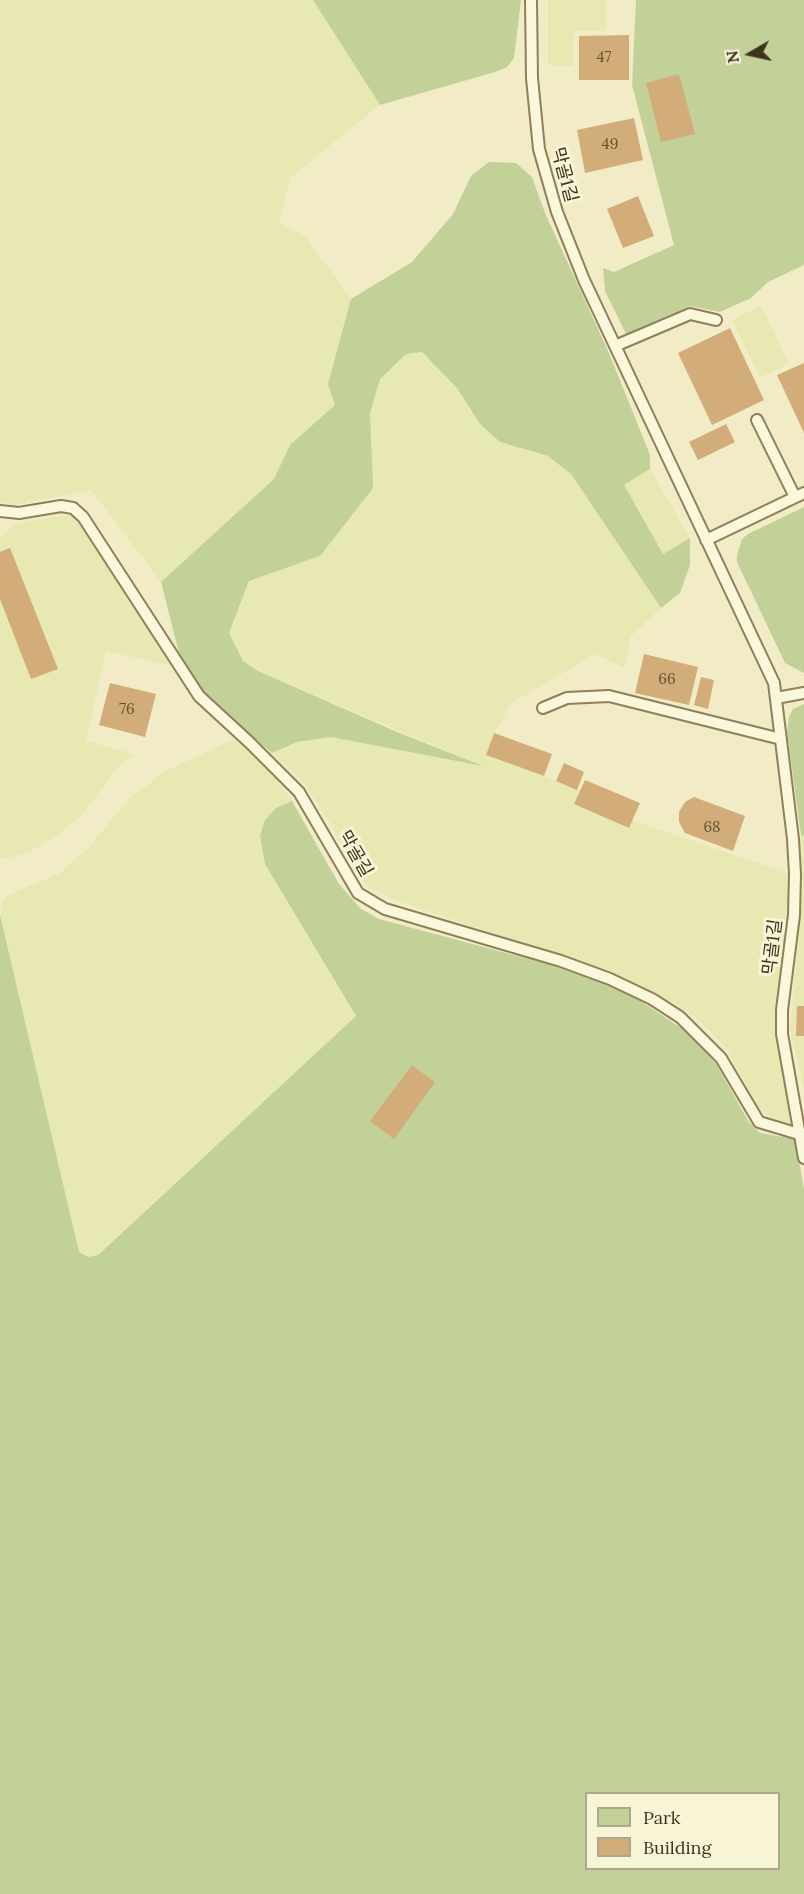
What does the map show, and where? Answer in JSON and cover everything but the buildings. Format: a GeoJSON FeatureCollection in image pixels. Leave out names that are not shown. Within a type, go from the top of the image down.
{"type":"FeatureCollection","features":[{"type":"Feature","properties":{"kind":"lane","name":"막골1길"},"geometry":{"type":"LineString","coordinates":[[531,0],[532,78],[539,149],[557,212],[584,280],[774,683],[795,874],[794,915],[782,1010],[782,1034],[804,1158]]}},
{"type":"Feature","properties":{"kind":"lane"},"geometry":{"type":"LineString","coordinates":[[615,346],[690,314],[716,320]]}},
{"type":"Feature","properties":{"kind":"lane"},"geometry":{"type":"LineString","coordinates":[[706,540],[800,495],[757,420]]}},
{"type":"Feature","properties":{"kind":"lane","name":"막골길"},"geometry":{"type":"LineString","coordinates":[[0,511],[19,513],[61,506],[73,508],[83,517],[199,696],[299,792],[358,893],[385,909],[561,961],[652,999],[680,1017],[721,1058],[759,1122],[800,1134]]}},
{"type":"Feature","properties":{"kind":"lane"},"geometry":{"type":"LineString","coordinates":[[776,698],[804,693]]}},
{"type":"Feature","properties":{"kind":"lane"},"geometry":{"type":"LineString","coordinates":[[543,708],[567,698],[609,696],[781,739]]}},
{"type":"Feature","properties":{"kind":"green space"},"geometry":{"type":"Polygon","coordinates":[[[0,0],[313,0],[380,105],[290,178],[279,223],[306,237],[351,299],[328,384],[335,405],[290,445],[274,479],[161,582],[91,490],[14,505],[0,502],[0,0]]]}},
{"type":"Feature","properties":{"kind":"green space"},"geometry":{"type":"Polygon","coordinates":[[[313,0],[521,0],[514,58],[507,67],[495,72],[380,105],[313,0]]]}},
{"type":"Feature","properties":{"kind":"green space"},"geometry":{"type":"Polygon","coordinates":[[[548,0],[606,0],[606,31],[574,31],[573,66],[548,65],[548,0]]]}},
{"type":"Feature","properties":{"kind":"green space"},"geometry":{"type":"Polygon","coordinates":[[[636,0],[804,0],[804,265],[768,282],[751,298],[720,312],[690,306],[626,334],[605,291],[603,268],[614,272],[674,245],[632,85],[636,0]]]}},
{"type":"Feature","properties":{"kind":"green space"},"geometry":{"type":"Polygon","coordinates":[[[489,162],[516,163],[532,177],[545,213],[609,353],[650,455],[650,469],[624,485],[663,554],[690,538],[690,565],[680,593],[661,608],[571,474],[548,456],[500,442],[480,424],[457,388],[422,352],[406,354],[380,379],[370,413],[373,488],[320,556],[249,581],[229,633],[243,661],[258,671],[397,732],[483,766],[331,737],[297,742],[272,753],[206,697],[179,653],[161,582],[274,479],[290,445],[335,405],[328,384],[351,299],[412,262],[453,214],[471,176],[489,162]]]}},
{"type":"Feature","properties":{"kind":"green space"},"geometry":{"type":"Polygon","coordinates":[[[761,305],[789,364],[760,377],[732,320],[761,305]]]}},
{"type":"Feature","properties":{"kind":"green space"},"geometry":{"type":"Polygon","coordinates":[[[422,352],[457,388],[480,424],[522,449],[548,456],[571,474],[661,608],[630,637],[625,668],[595,654],[512,703],[494,733],[486,755],[580,790],[575,805],[629,827],[632,820],[789,874],[787,928],[776,1020],[793,1123],[776,1121],[759,1109],[726,1048],[705,1026],[677,1004],[604,970],[392,899],[369,887],[354,870],[331,824],[303,782],[272,753],[297,742],[331,737],[479,765],[258,671],[243,661],[229,633],[249,581],[320,556],[372,439],[370,413],[380,379],[406,353],[422,352]]]}},
{"type":"Feature","properties":{"kind":"green space"},"geometry":{"type":"Polygon","coordinates":[[[650,469],[690,538],[663,554],[623,485],[650,469]]]}},
{"type":"Feature","properties":{"kind":"green space"},"geometry":{"type":"Polygon","coordinates":[[[804,507],[804,673],[785,663],[737,562],[737,555],[742,539],[748,534],[804,507]]]}},
{"type":"Feature","properties":{"kind":"green space"},"geometry":{"type":"Polygon","coordinates":[[[69,515],[79,519],[173,666],[106,651],[86,741],[134,754],[115,770],[84,813],[61,832],[35,849],[9,858],[0,858],[0,537],[11,527],[29,521],[69,515]]]}},
{"type":"Feature","properties":{"kind":"green space"},"geometry":{"type":"Polygon","coordinates":[[[804,704],[804,836],[801,835],[787,732],[789,717],[793,709],[804,704]]]}},
{"type":"Feature","properties":{"kind":"green space"},"geometry":{"type":"Polygon","coordinates":[[[234,739],[277,780],[292,801],[276,808],[265,864],[356,1016],[97,1255],[88,1257],[79,1252],[1,920],[2,905],[6,896],[60,873],[88,848],[130,798],[164,772],[234,739]]]}},
{"type":"Feature","properties":{"kind":"green space"},"geometry":{"type":"Polygon","coordinates":[[[292,801],[339,884],[361,909],[379,919],[547,964],[600,982],[639,1000],[690,1034],[716,1064],[749,1122],[760,1133],[795,1139],[804,1189],[804,1894],[0,1894],[0,915],[79,1252],[88,1257],[98,1255],[356,1016],[265,864],[260,836],[265,820],[276,808],[292,801]]]}},
{"type":"Feature","properties":{"kind":"green space"},"geometry":{"type":"Polygon","coordinates":[[[801,835],[804,836],[804,1089],[790,1029],[803,881],[801,835]]]}}]}
